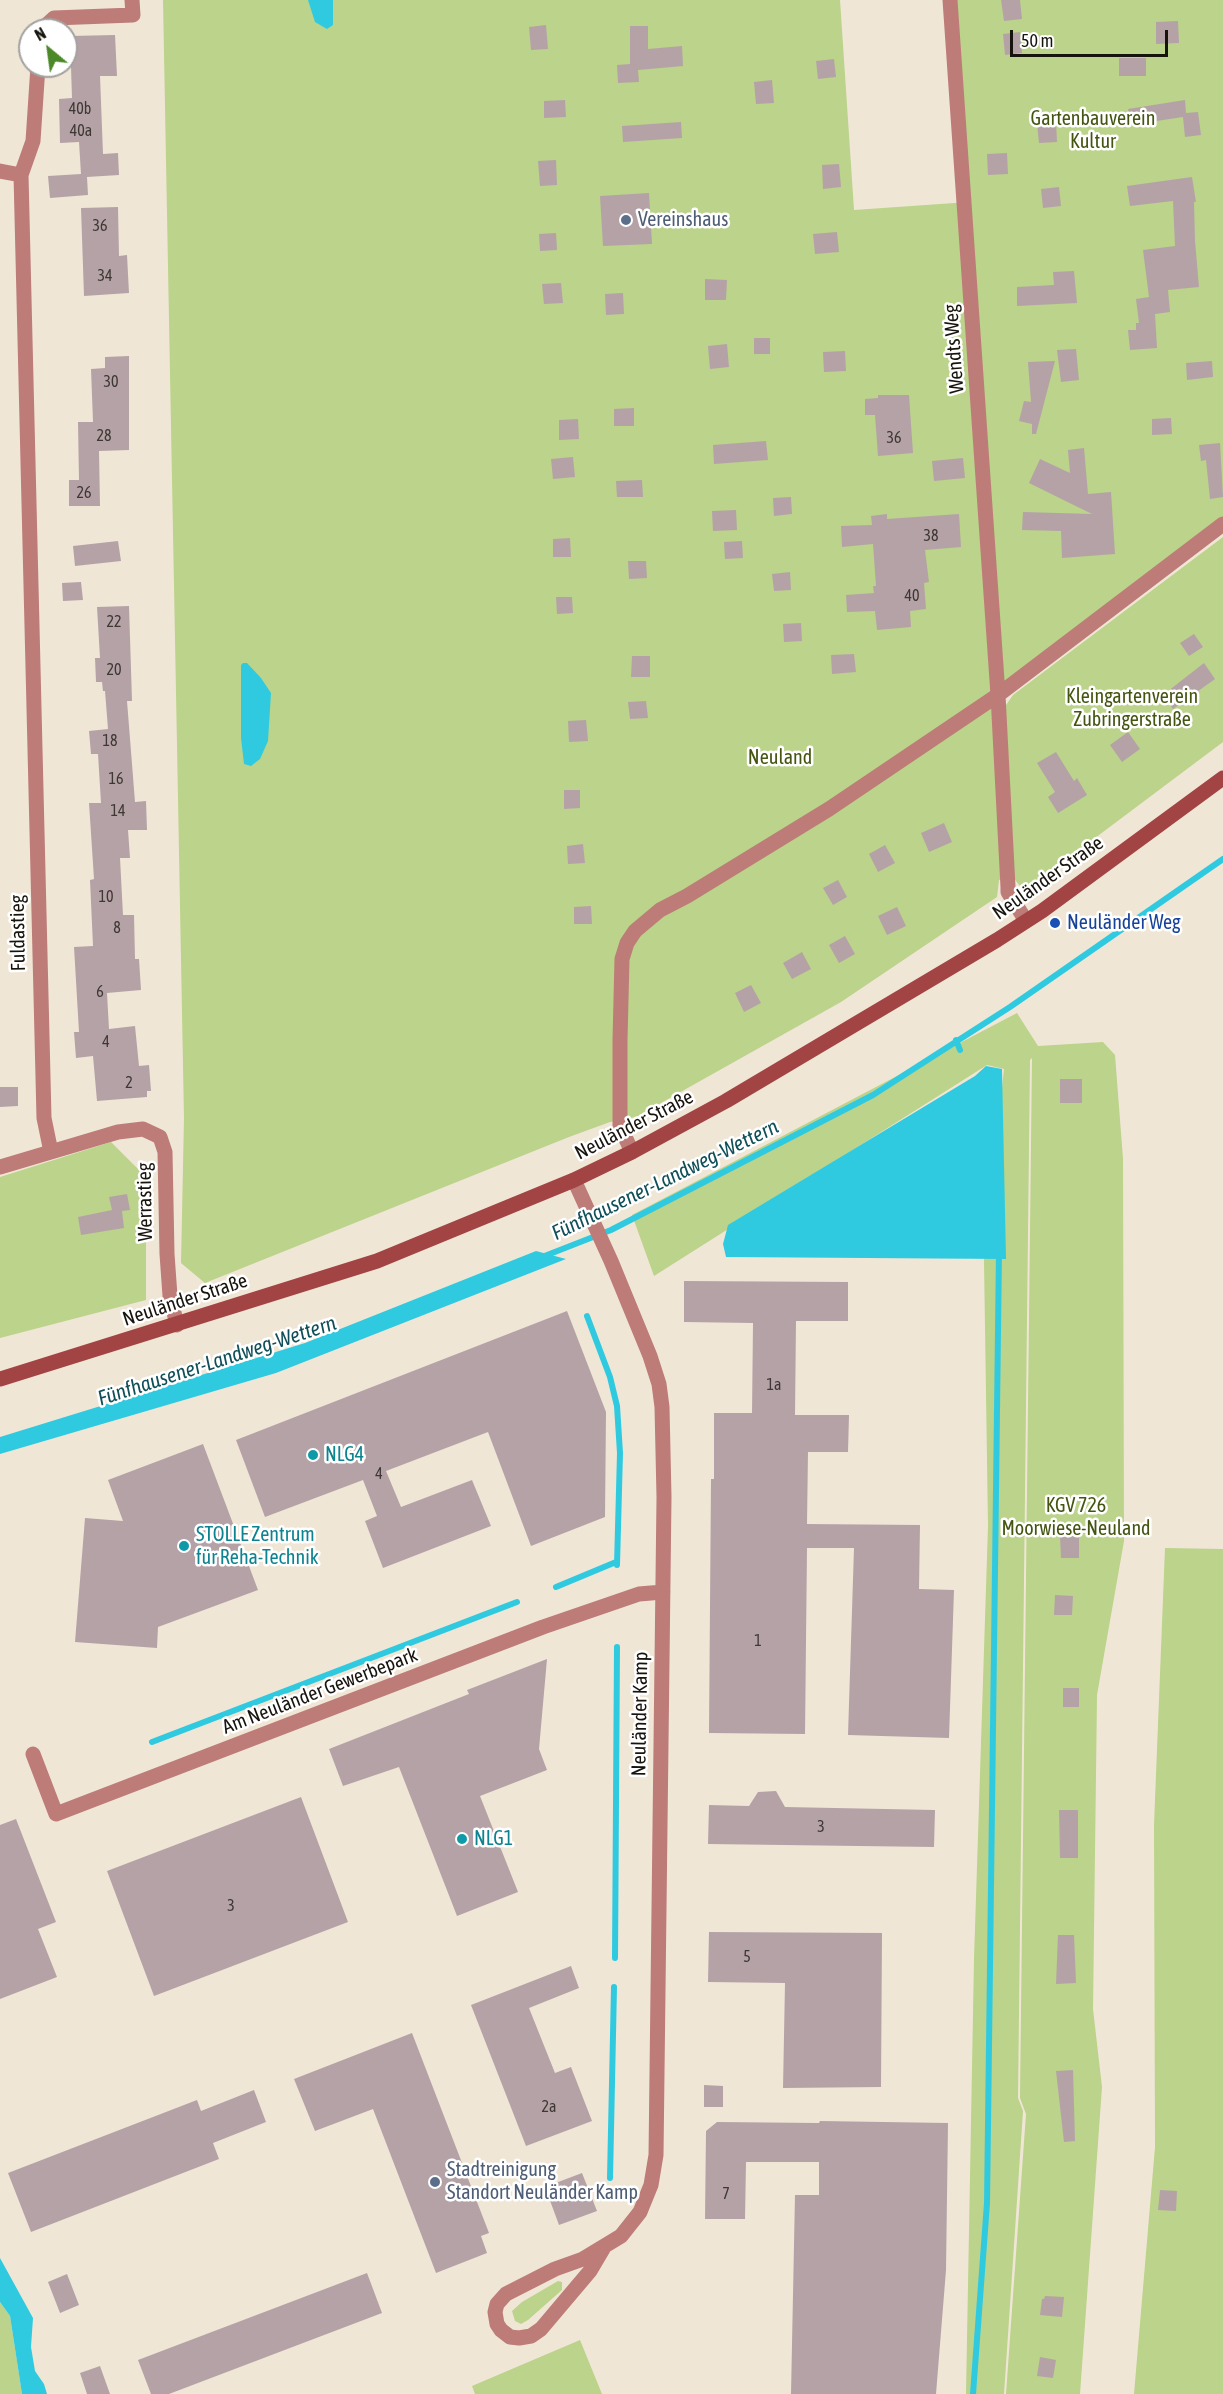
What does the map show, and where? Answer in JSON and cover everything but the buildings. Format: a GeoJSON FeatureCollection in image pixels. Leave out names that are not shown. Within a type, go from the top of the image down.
{"type":"FeatureCollection","features":[{"type":"Feature","properties":{"kind":"main road","name":"Neuländer Straße"},"geometry":{"type":"LineString","coordinates":[[0,1379],[377,1261],[574,1180],[632,1152],[756,1083],[951,969],[1026,921],[1223,778]]}},
{"type":"Feature","properties":{"kind":"street"},"geometry":{"type":"LineString","coordinates":[[54,18],[133,15],[132,0]]}},
{"type":"Feature","properties":{"kind":"street","name":"Wendts Weg"},"geometry":{"type":"LineString","coordinates":[[950,0],[998,695]]}},
{"type":"Feature","properties":{"kind":"street","name":"Fuldastieg"},"geometry":{"type":"LineString","coordinates":[[37,78],[33,141],[21,175],[44,1118],[51,1152]]}},
{"type":"Feature","properties":{"kind":"street"},"geometry":{"type":"LineString","coordinates":[[0,171],[21,175]]}},
{"type":"Feature","properties":{"kind":"street"},"geometry":{"type":"LineString","coordinates":[[632,1152],[620,1126],[620,1040],[622,959],[627,943],[635,931],[660,910],[687,896],[829,809],[998,695],[1223,524]]}},
{"type":"Feature","properties":{"kind":"street"},"geometry":{"type":"LineString","coordinates":[[998,695],[1008,892],[1026,921]]}},
{"type":"Feature","properties":{"kind":"street","name":"Werrastieg"},"geometry":{"type":"LineString","coordinates":[[0,1167],[129,1130],[143,1129],[160,1137],[165,1152],[170,1296],[177,1325]]}},
{"type":"Feature","properties":{"kind":"street","name":"Neuländer Kamp"},"geometry":{"type":"LineString","coordinates":[[574,1180],[611,1260],[650,1356],[659,1384],[664,1438],[656,2155],[651,2185],[640,2212],[621,2236],[603,2249],[507,2294],[497,2304],[495,2312],[501,2331],[510,2337],[519,2338],[531,2336],[541,2329],[590,2271],[603,2249]]}},
{"type":"Feature","properties":{"kind":"street","name":"Am Neuländer Gewerbepark"},"geometry":{"type":"LineString","coordinates":[[33,1754],[56,1814],[543,1627],[639,1594],[663,1592]]}},
{"type":"Feature","properties":{"kind":"green space"},"geometry":{"type":"Polygon","coordinates":[[[163,0],[840,0],[854,210],[969,202],[956,0],[1223,0],[1223,526],[1002,691],[1004,708],[1013,695],[1223,537],[1223,742],[1031,886],[1025,889],[1012,876],[999,880],[997,897],[841,1002],[636,1117],[610,1122],[569,1137],[205,1283],[181,1263],[184,1118],[163,0]]]}},
{"type":"Feature","properties":{"kind":"green space","name":"KGV 726 Moorwiese-Neuland"},"geometry":{"type":"Polygon","coordinates":[[[1017,1013],[1038,1046],[1103,1042],[1115,1055],[1123,1159],[1124,1541],[1097,1695],[1093,2009],[1102,2087],[1080,2394],[1006,2394],[1026,2114],[1020,2098],[1032,1058],[1030,1060],[1018,2098],[1023,2111],[1004,2394],[966,2394],[974,1959],[988,1526],[984,1261],[1004,1069],[987,1065],[654,1276],[632,1215],[1017,1013]]]}},
{"type":"Feature","properties":{"kind":"green space"},"geometry":{"type":"Polygon","coordinates":[[[111,1142],[146,1177],[146,1300],[0,1338],[0,1177],[111,1142]]]}},
{"type":"Feature","properties":{"kind":"green space"},"geometry":{"type":"Polygon","coordinates":[[[1165,1548],[1223,1549],[1223,2394],[1134,2394],[1155,2147],[1154,1825],[1165,1548]]]}},
{"type":"Feature","properties":{"kind":"green space"},"geometry":{"type":"Polygon","coordinates":[[[558,2281],[562,2282],[562,2290],[528,2320],[521,2324],[515,2321],[512,2311],[522,2302],[558,2281]]]}},
{"type":"Feature","properties":{"kind":"green space"},"geometry":{"type":"Polygon","coordinates":[[[0,2302],[10,2316],[22,2394],[0,2394],[0,2302]]]}},
{"type":"Feature","properties":{"kind":"green space"},"geometry":{"type":"Polygon","coordinates":[[[580,2340],[602,2394],[475,2394],[472,2386],[580,2340]]]}},
{"type":"Feature","properties":{"kind":"water"},"geometry":{"type":"Polygon","coordinates":[[[308,0],[333,0],[333,25],[327,29],[315,22],[308,0]]]}},
{"type":"Feature","properties":{"kind":"water"},"geometry":{"type":"Polygon","coordinates":[[[247,663],[261,678],[271,693],[268,741],[260,759],[251,766],[244,764],[241,738],[241,665],[247,663]]]}},
{"type":"Feature","properties":{"kind":"water"},"geometry":{"type":"Polygon","coordinates":[[[986,1066],[1002,1069],[1006,1259],[726,1257],[723,1244],[728,1225],[975,1076],[986,1066]]]}},
{"type":"Feature","properties":{"kind":"water"},"geometry":{"type":"Polygon","coordinates":[[[536,1251],[566,1259],[276,1373],[0,1454],[0,1437],[305,1343],[536,1251]]]}},
{"type":"Feature","properties":{"kind":"water"},"geometry":{"type":"Polygon","coordinates":[[[0,2258],[33,2318],[31,2347],[35,2371],[44,2384],[47,2394],[22,2394],[10,2316],[0,2302],[0,2258]]]}},
{"type":"Feature","properties":{"kind":"waterway","name":"Fünfhausener-Landweg-Wettern"},"geometry":{"type":"LineString","coordinates":[[542,1257],[611,1230],[873,1095],[1010,1007],[1223,859]]}},
{"type":"Feature","properties":{"kind":"waterway","name":"Fünfhausener-Landweg-Wettern"},"geometry":{"type":"LineString","coordinates":[[956,1040],[960,1050]]}},
{"type":"Feature","properties":{"kind":"waterway"},"geometry":{"type":"LineString","coordinates":[[973,2394],[987,2203],[999,1252]]}},
{"type":"Feature","properties":{"kind":"waterway"},"geometry":{"type":"LineString","coordinates":[[587,1316],[610,1377],[617,1406],[620,1453],[617,1565]]}},
{"type":"Feature","properties":{"kind":"waterway"},"geometry":{"type":"LineString","coordinates":[[556,1587],[616,1562]]}},
{"type":"Feature","properties":{"kind":"waterway"},"geometry":{"type":"LineString","coordinates":[[152,1742],[517,1602]]}},
{"type":"Feature","properties":{"kind":"waterway"},"geometry":{"type":"LineString","coordinates":[[615,1958],[617,1647]]}},
{"type":"Feature","properties":{"kind":"waterway"},"geometry":{"type":"LineString","coordinates":[[610,2178],[614,1987]]}},
{"type":"Feature","properties":{"kind":"place","name":"Vereinshaus"},"geometry":{"type":"Point","coordinates":[626,220]}},
{"type":"Feature","properties":{"kind":"place","name":"Neuländer Weg"},"geometry":{"type":"Point","coordinates":[1055,923]}},
{"type":"Feature","properties":{"kind":"place","name":"NLG4"},"geometry":{"type":"Point","coordinates":[313,1455]}},
{"type":"Feature","properties":{"kind":"place","name":"STOLLE Zentrum für Reha-Technik"},"geometry":{"type":"Point","coordinates":[184,1546]}},
{"type":"Feature","properties":{"kind":"place","name":"NLG1"},"geometry":{"type":"Point","coordinates":[462,1839]}},
{"type":"Feature","properties":{"kind":"place","name":"Stadtreinigung Standort Neuländer Kamp"},"geometry":{"type":"Point","coordinates":[435,2182]}},
{"type":"Feature","properties":{"kind":"park label","name":"Gartenbauverein Kultur"},"geometry":{"type":"Point","coordinates":[1093,130]}},
{"type":"Feature","properties":{"kind":"park label","name":"Kleingartenverein Zubringerstraße"},"geometry":{"type":"Point","coordinates":[1132,708]}},
{"type":"Feature","properties":{"kind":"park label","name":"Neuland"},"geometry":{"type":"Point","coordinates":[780,758]}}]}
